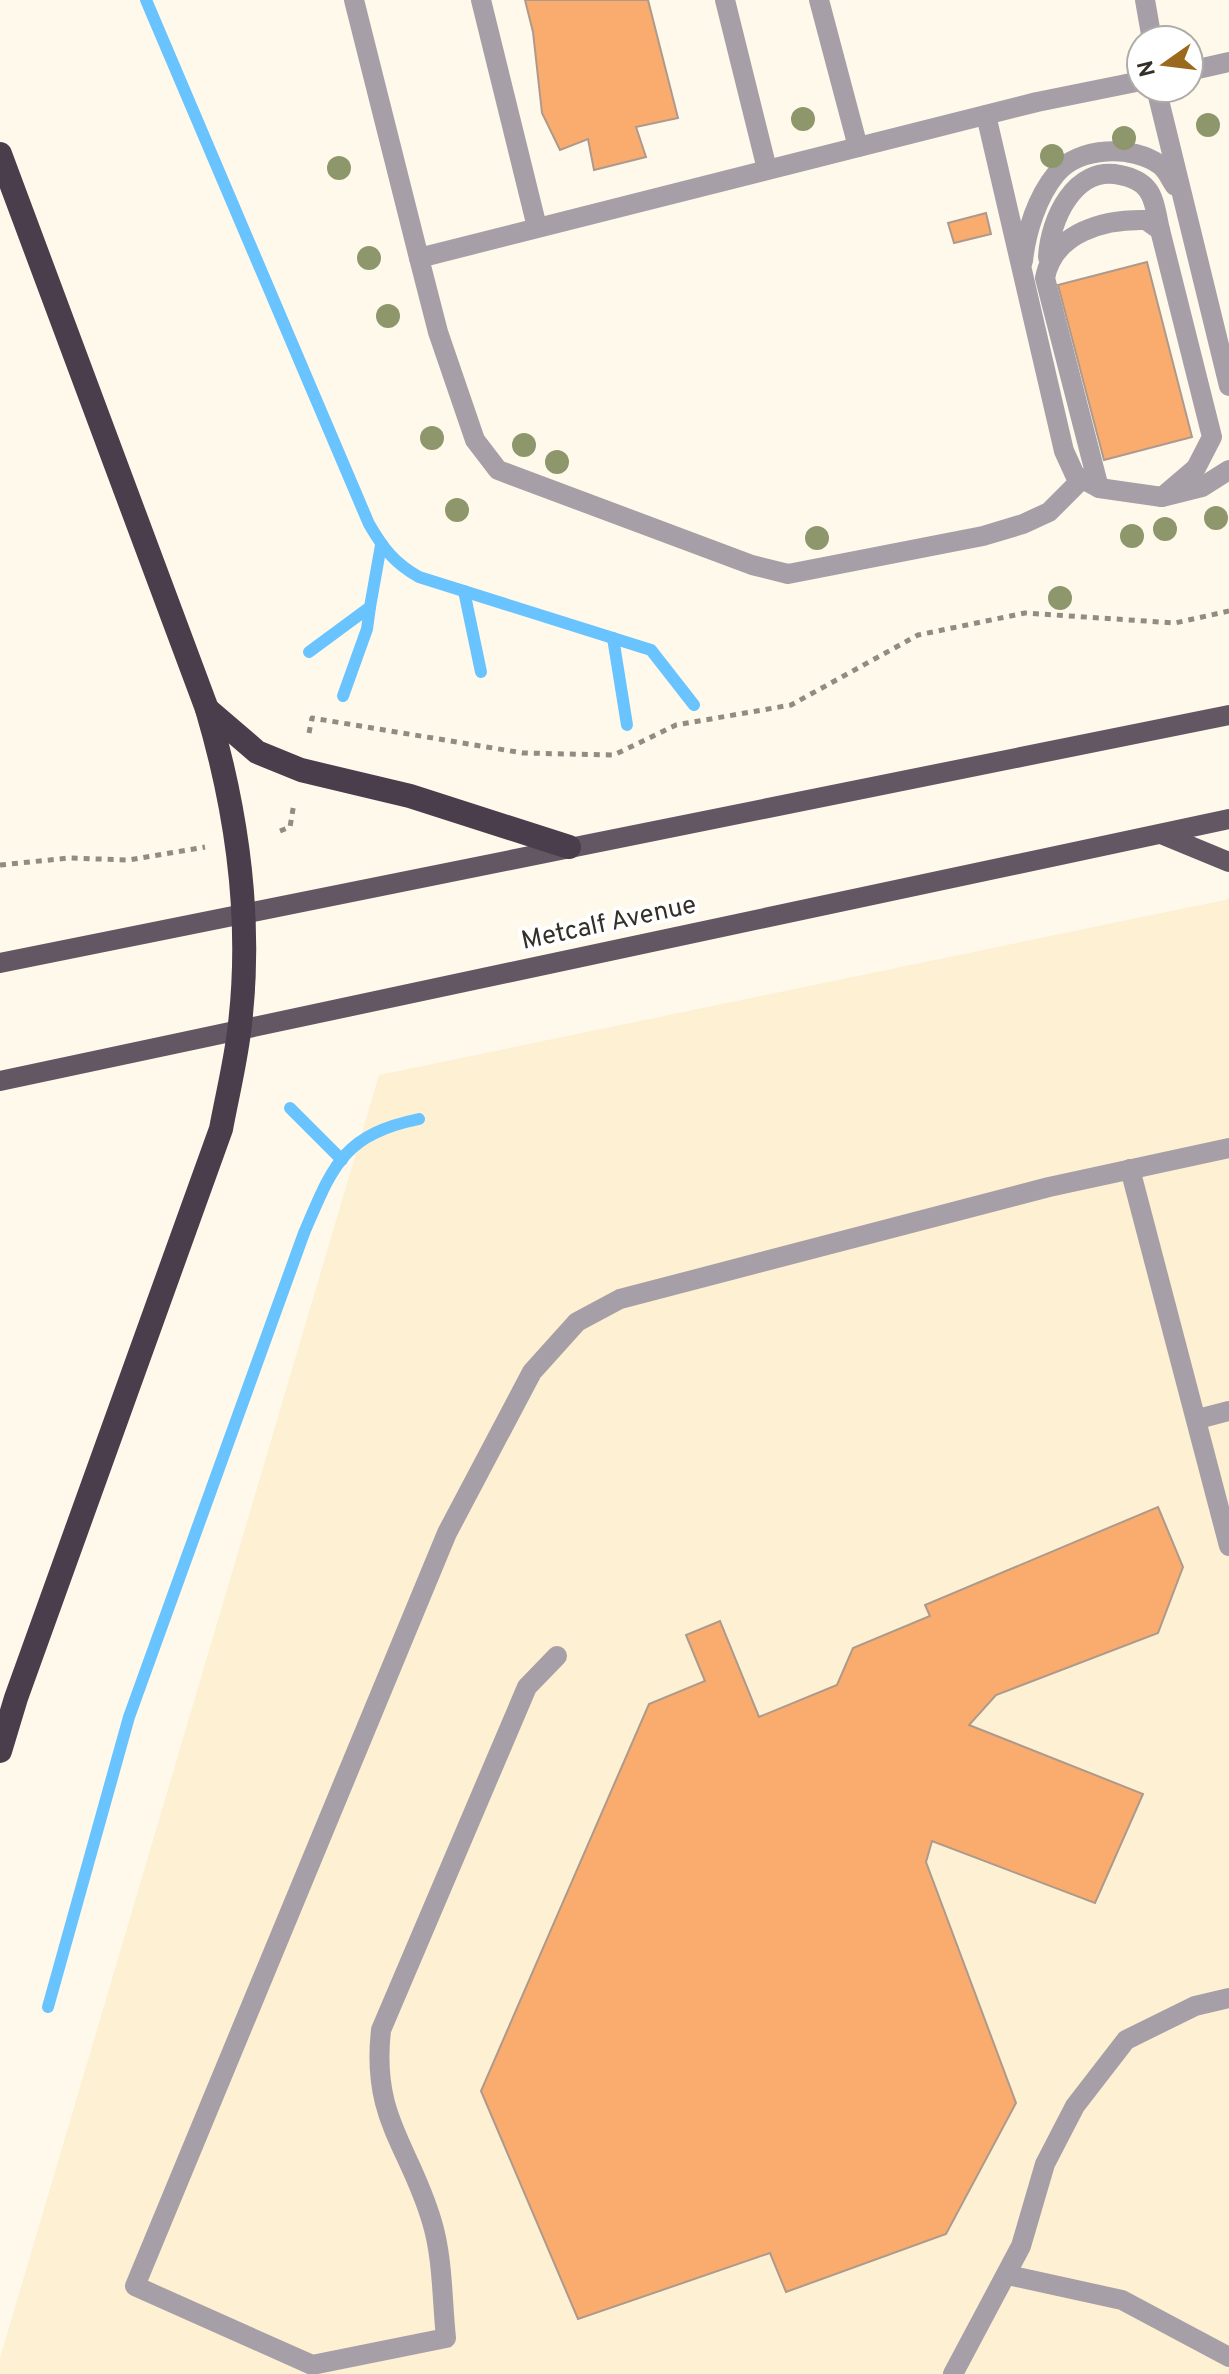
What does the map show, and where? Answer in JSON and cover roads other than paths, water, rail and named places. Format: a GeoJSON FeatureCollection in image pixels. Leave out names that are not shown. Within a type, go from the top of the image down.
{"type":"FeatureCollection","features":[{"type":"Feature","properties":{"kind":"highway"},"geometry":{"type":"LineString","coordinates":[[0,154],[207,709],[226,776],[236,827],[243,915],[239,1031],[221,1129],[16,1698],[0,1751]]}},
{"type":"Feature","properties":{"kind":"highway"},"geometry":{"type":"LineString","coordinates":[[207,709],[257,752],[301,770],[410,796],[569,847]]}},
{"type":"Feature","properties":{"kind":"main road"},"geometry":{"type":"LineString","coordinates":[[0,963],[1229,715]]}},
{"type":"Feature","properties":{"kind":"main road","name":"Metcalf Avenue"},"geometry":{"type":"LineString","coordinates":[[0,1081],[1229,819]]}},
{"type":"Feature","properties":{"kind":"main road"},"geometry":{"type":"LineString","coordinates":[[1161,834],[1229,862]]}},
{"type":"Feature","properties":{"kind":"lane"},"geometry":{"type":"LineString","coordinates":[[354,0],[438,332],[475,440],[498,470],[752,565],[788,574],[983,536],[1049,512],[1090,483]]}},
{"type":"Feature","properties":{"kind":"lane"},"geometry":{"type":"LineString","coordinates":[[481,0],[537,227]]}},
{"type":"Feature","properties":{"kind":"lane"},"geometry":{"type":"LineString","coordinates":[[725,0],[767,169]]}},
{"type":"Feature","properties":{"kind":"lane"},"geometry":{"type":"LineString","coordinates":[[819,0],[858,147]]}},
{"type":"Feature","properties":{"kind":"lane"},"geometry":{"type":"LineString","coordinates":[[1145,0],[1149,24]]}},
{"type":"Feature","properties":{"kind":"lane"},"geometry":{"type":"LineString","coordinates":[[1205,67],[1229,62]]}},
{"type":"Feature","properties":{"kind":"lane"},"geometry":{"type":"LineString","coordinates":[[419,258],[986,115],[1125,85]]}},
{"type":"Feature","properties":{"kind":"lane"},"geometry":{"type":"LineString","coordinates":[[1160,104],[1229,386]]}},
{"type":"Feature","properties":{"kind":"lane"},"geometry":{"type":"LineString","coordinates":[[986,115],[1064,451],[1075,475],[1090,483],[1162,497],[1202,487],[1229,470]]}},
{"type":"Feature","properties":{"kind":"lane"},"geometry":{"type":"LineString","coordinates":[[1022,269],[1037,206],[1057,173],[1077,159],[1096,153],[1121,152],[1147,157],[1163,167],[1183,199]]}},
{"type":"Feature","properties":{"kind":"lane"},"geometry":{"type":"LineString","coordinates":[[1090,483],[1045,287],[1056,222],[1068,198],[1079,183],[1110,173],[1139,181],[1150,191],[1212,437],[1196,468],[1162,497]]}},
{"type":"Feature","properties":{"kind":"lane"},"geometry":{"type":"LineString","coordinates":[[1048,264],[1063,241],[1081,232],[1130,220],[1146,220],[1160,230]]}},
{"type":"Feature","properties":{"kind":"lane"},"geometry":{"type":"LineString","coordinates":[[557,1656],[527,1687],[381,2030],[377,2065],[385,2111],[433,2223],[446,2338],[312,2365],[135,2286],[447,1533],[532,1372],[577,1322],[620,1299],[1130,1169],[1229,1148]]}},
{"type":"Feature","properties":{"kind":"lane"},"geometry":{"type":"LineString","coordinates":[[1130,1169],[1229,1546]]}},
{"type":"Feature","properties":{"kind":"lane"},"geometry":{"type":"LineString","coordinates":[[1198,1419],[1229,1411]]}},
{"type":"Feature","properties":{"kind":"lane"},"geometry":{"type":"LineString","coordinates":[[953,2374],[1008,2275],[1021,2246],[1051,2152],[1075,2106],[1126,2040],[1195,2006],[1229,1998]]}},
{"type":"Feature","properties":{"kind":"lane"},"geometry":{"type":"LineString","coordinates":[[1008,2275],[1122,2300],[1229,2357]]}},
{"type":"Feature","properties":{"kind":"waterway"},"geometry":{"type":"LineString","coordinates":[[146,0],[369,524],[384,548],[419,577],[651,650],[694,705]]}},
{"type":"Feature","properties":{"kind":"waterway"},"geometry":{"type":"LineString","coordinates":[[309,652],[370,607],[381,545]]}},
{"type":"Feature","properties":{"kind":"waterway"},"geometry":{"type":"LineString","coordinates":[[464,591],[481,672]]}},
{"type":"Feature","properties":{"kind":"waterway"},"geometry":{"type":"LineString","coordinates":[[343,696],[367,629],[370,607]]}},
{"type":"Feature","properties":{"kind":"waterway"},"geometry":{"type":"LineString","coordinates":[[613,638],[627,725]]}},
{"type":"Feature","properties":{"kind":"waterway"},"geometry":{"type":"LineString","coordinates":[[290,1108],[342,1160]]}},
{"type":"Feature","properties":{"kind":"waterway"},"geometry":{"type":"LineString","coordinates":[[48,2007],[129,1717],[304,1233],[323,1189],[356,1144],[393,1126],[419,1119]]}}]}
